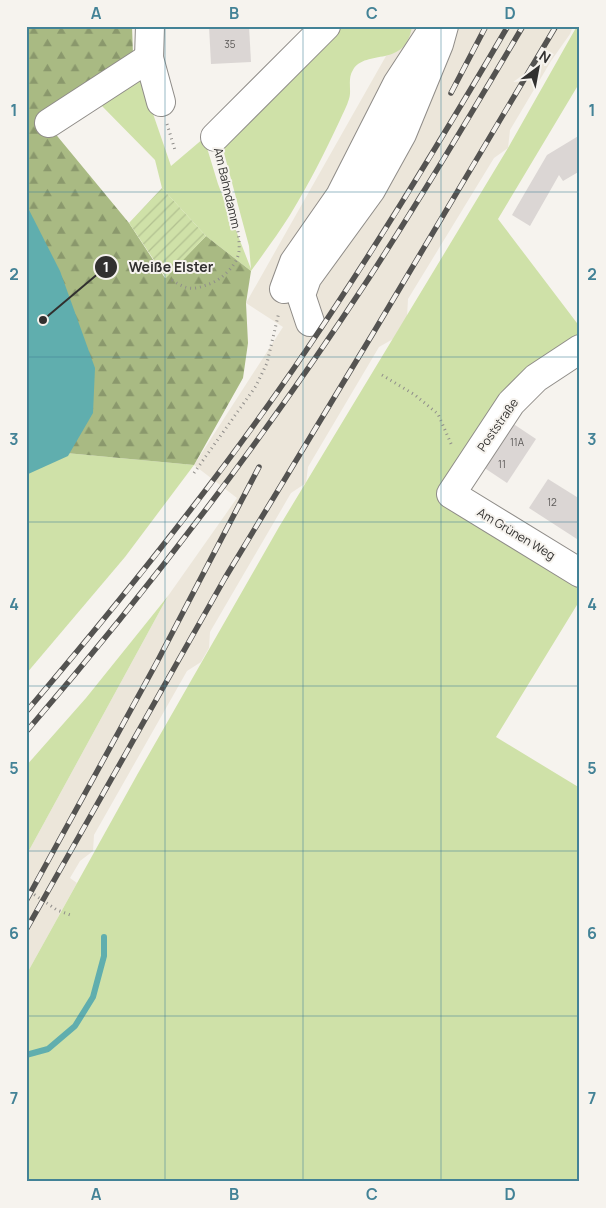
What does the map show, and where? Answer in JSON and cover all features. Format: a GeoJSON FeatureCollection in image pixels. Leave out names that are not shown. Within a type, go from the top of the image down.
{"type":"FeatureCollection","features":[{"type":"Feature","properties":{"kind":"street"},"geometry":{"type":"LineString","coordinates":[[150,26],[149,58],[161,102]]}},
{"type":"Feature","properties":{"kind":"street","name":"Am Bahndamm"},"geometry":{"type":"LineString","coordinates":[[215,137],[326,26]]}},
{"type":"Feature","properties":{"kind":"street"},"geometry":{"type":"LineString","coordinates":[[284,289],[294,262],[340,196],[397,84],[435,26]]}},
{"type":"Feature","properties":{"kind":"street"},"geometry":{"type":"LineString","coordinates":[[310,322],[301,295],[307,278],[371,190],[402,134],[439,44],[444,26]]}},
{"type":"Feature","properties":{"kind":"street"},"geometry":{"type":"LineString","coordinates":[[49,123],[149,58]]}},
{"type":"Feature","properties":{"kind":"street","name":"Poststraße"},"geometry":{"type":"LineString","coordinates":[[451,494],[511,403],[536,378],[580,348]]}},
{"type":"Feature","properties":{"kind":"street","name":"Am Grünen Weg"},"geometry":{"type":"LineString","coordinates":[[451,494],[580,573]]}},
{"type":"Feature","properties":{"kind":"path","name":"Am Bahndamm"},"geometry":{"type":"LineString","coordinates":[[172,280],[185,288],[200,287],[218,280],[233,265],[239,253],[238,232],[215,137]]}},
{"type":"Feature","properties":{"kind":"path"},"geometry":{"type":"LineString","coordinates":[[194,473],[256,386],[266,363],[284,289]]}},
{"type":"Feature","properties":{"kind":"path"},"geometry":{"type":"LineString","coordinates":[[382,375],[415,395],[438,414],[455,453],[470,466]]}},
{"type":"Feature","properties":{"kind":"path"},"geometry":{"type":"LineString","coordinates":[[26,889],[57,910],[73,916]]}},
{"type":"Feature","properties":{"kind":"shaded area"},"geometry":{"type":"Polygon","coordinates":[[[403,26],[573,26],[570,34],[551,61],[510,130],[508,148],[494,158],[408,299],[407,317],[393,339],[379,347],[308,467],[306,483],[291,493],[210,632],[209,648],[201,662],[187,671],[94,835],[93,851],[80,861],[70,878],[77,883],[26,975],[26,856],[168,596],[237,498],[194,465],[283,327],[246,303],[403,26]]]}},
{"type":"Feature","properties":{"kind":"green space"},"geometry":{"type":"Polygon","coordinates":[[[26,26],[132,26],[133,55],[39,114],[129,223],[165,278],[206,236],[251,271],[246,303],[248,343],[243,378],[194,465],[66,453],[26,209],[26,26]]]}},
{"type":"Feature","properties":{"kind":"green space"},"geometry":{"type":"Polygon","coordinates":[[[339,26],[412,26],[408,39],[402,48],[394,53],[367,60],[359,64],[351,73],[348,102],[323,156],[290,215],[251,271],[206,236],[162,188],[155,160],[100,104],[140,76],[171,166],[204,138],[218,184],[251,269],[249,246],[220,138],[339,26]]]}},
{"type":"Feature","properties":{"kind":"green space"},"geometry":{"type":"Polygon","coordinates":[[[577,26],[580,26],[580,82],[498,219],[580,327],[580,335],[525,372],[439,499],[580,587],[580,600],[496,737],[580,788],[580,1182],[26,1182],[26,975],[137,775],[279,527],[508,148],[577,26]]]}},
{"type":"Feature","properties":{"kind":"green space"},"geometry":{"type":"Polygon","coordinates":[[[162,188],[206,236],[166,278],[129,223],[162,188]]]}},
{"type":"Feature","properties":{"kind":"green space"},"geometry":{"type":"Polygon","coordinates":[[[66,453],[194,465],[125,557],[26,674],[26,473],[66,453]]]}},
{"type":"Feature","properties":{"kind":"green space"},"geometry":{"type":"Polygon","coordinates":[[[168,596],[26,856],[26,766],[86,698],[168,596]]]}},
{"type":"Feature","properties":{"kind":"water"},"geometry":{"type":"Polygon","coordinates":[[[26,204],[60,271],[95,368],[93,413],[68,456],[26,475],[26,204]]]}},
{"type":"Feature","properties":{"kind":"building"},"geometry":{"type":"Polygon","coordinates":[[[209,26],[249,26],[251,62],[211,64],[209,26]]]}},
{"type":"Feature","properties":{"kind":"building"},"geometry":{"type":"Polygon","coordinates":[[[580,135],[580,171],[563,181],[559,175],[530,226],[512,215],[547,155],[580,135]]]}},
{"type":"Feature","properties":{"kind":"building"},"geometry":{"type":"Polygon","coordinates":[[[512,423],[536,439],[507,483],[483,467],[512,423]]]}},
{"type":"Feature","properties":{"kind":"building"},"geometry":{"type":"Polygon","coordinates":[[[548,479],[580,499],[580,541],[529,508],[548,479]]]}},
{"type":"Feature","properties":{"kind":"waterway"},"geometry":{"type":"LineString","coordinates":[[26,1055],[48,1049],[75,1026],[93,997],[104,956],[104,937]]}},
{"type":"Feature","properties":{"kind":"railway"},"geometry":{"type":"LineString","coordinates":[[451,93],[486,26]]}},
{"type":"Feature","properties":{"kind":"railway"},"geometry":{"type":"LineString","coordinates":[[26,712],[170,536],[273,399],[384,232],[508,26]]}},
{"type":"Feature","properties":{"kind":"railway"},"geometry":{"type":"LineString","coordinates":[[26,732],[162,567],[289,396],[389,247],[523,26]]}},
{"type":"Feature","properties":{"kind":"railway"},"geometry":{"type":"LineString","coordinates":[[26,930],[225,578],[556,26]]}},
{"type":"Feature","properties":{"kind":"railway"},"geometry":{"type":"LineString","coordinates":[[26,901],[157,662],[259,467]]}},
{"type":"Feature","properties":{"kind":"place","name":"Weiße Elster"},"geometry":{"type":"Point","coordinates":[43,320]}}]}
